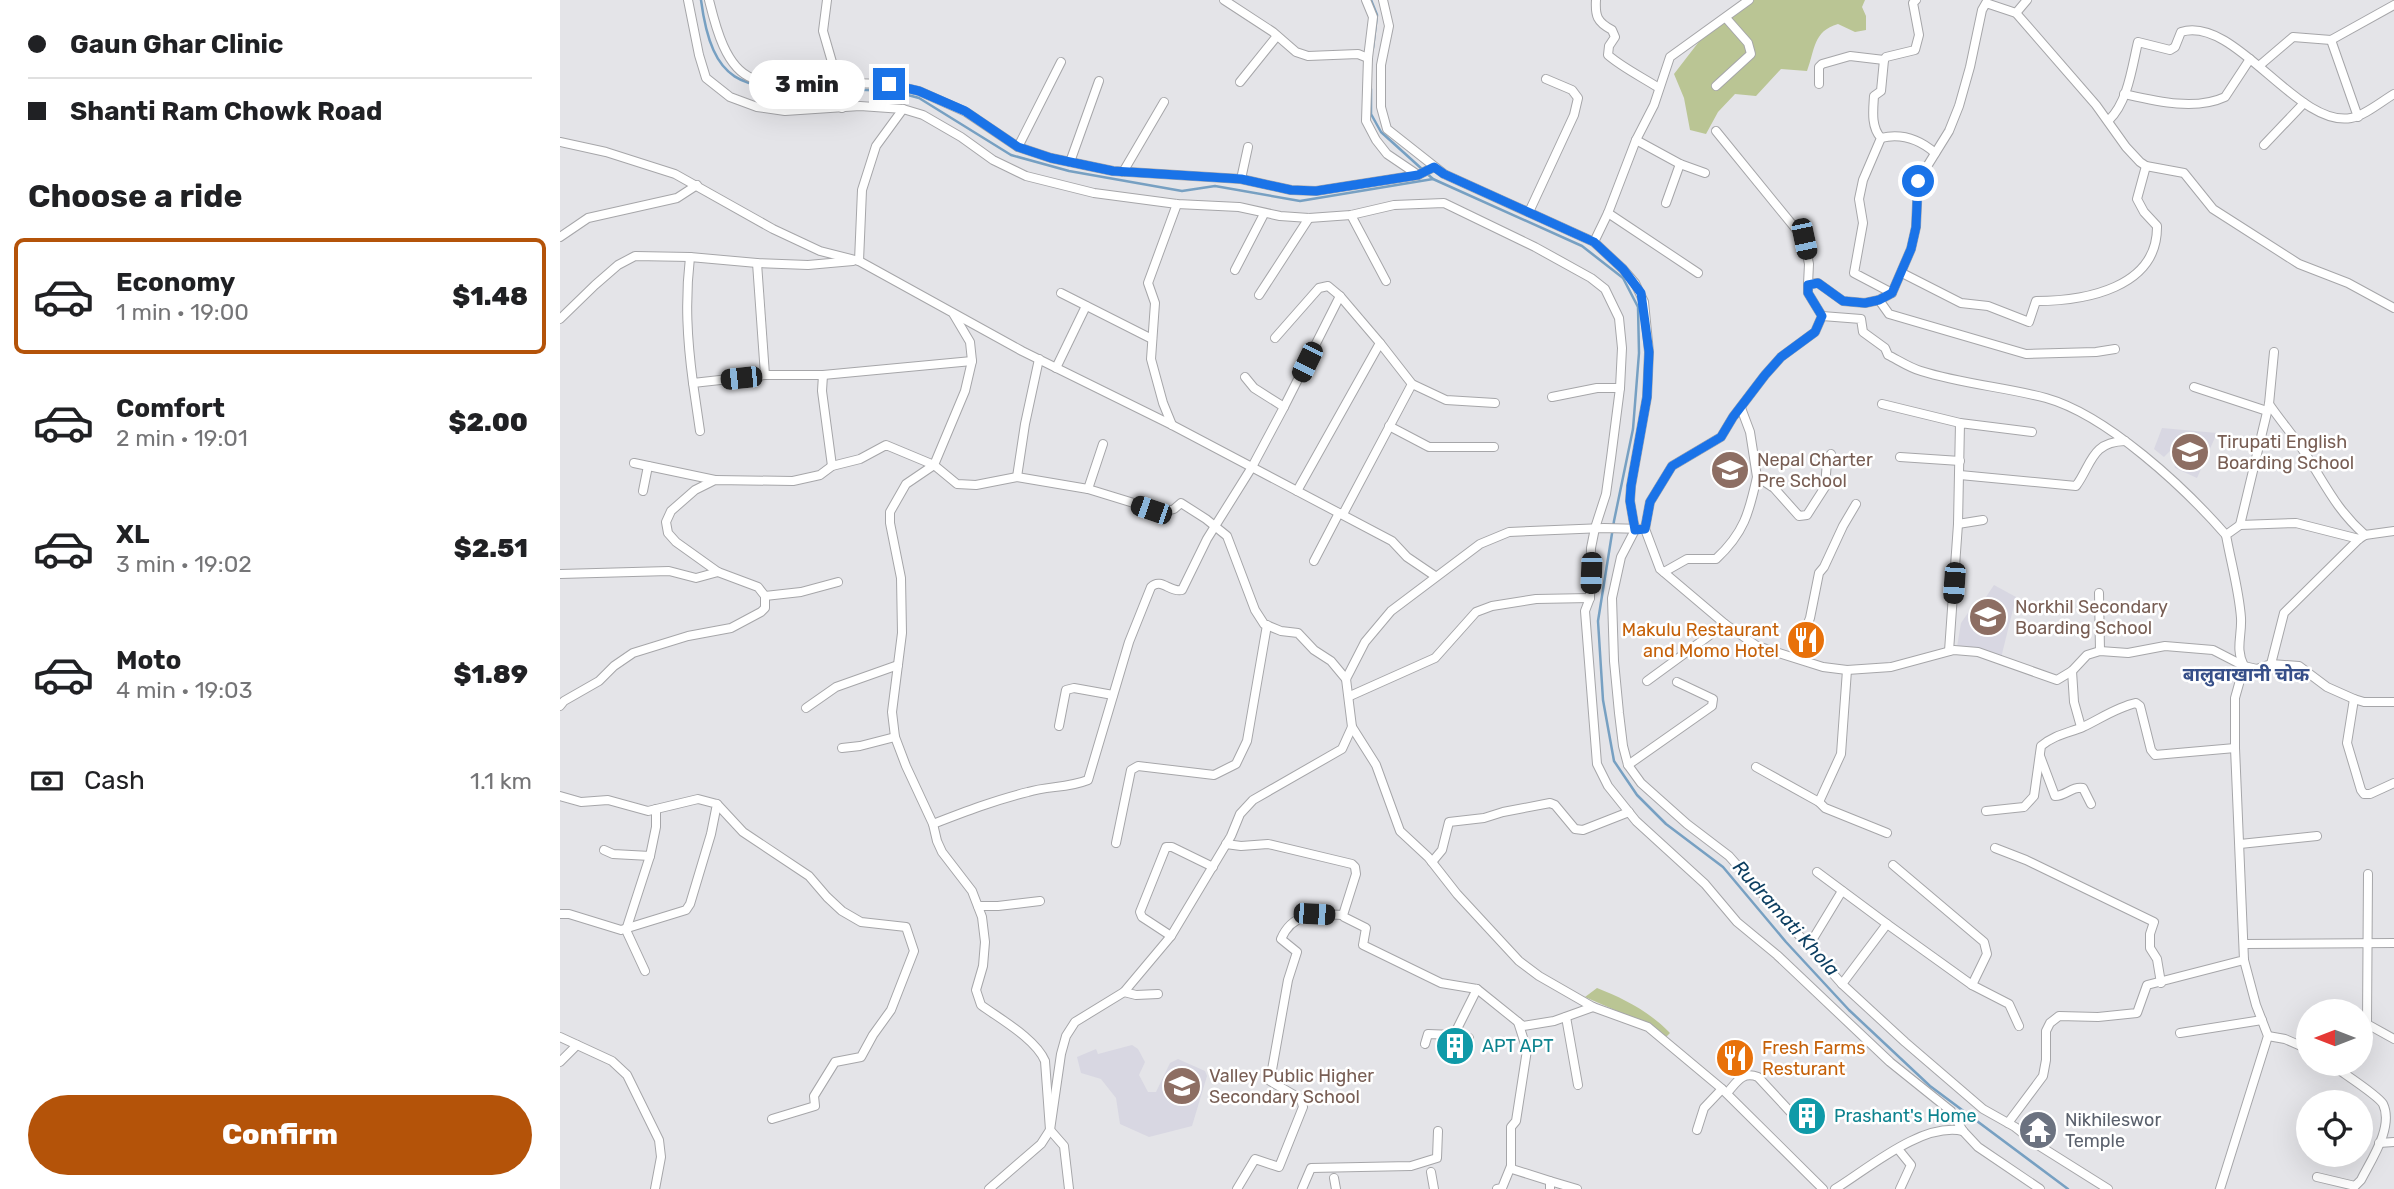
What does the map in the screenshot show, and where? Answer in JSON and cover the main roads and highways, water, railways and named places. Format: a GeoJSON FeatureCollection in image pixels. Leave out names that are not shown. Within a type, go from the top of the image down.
{"type":"FeatureCollection","features":[{"type":"Feature","properties":{"kind":"waterway"},"geometry":{"type":"LineString","coordinates":[[701,0],[707,32],[716,55],[727,70],[742,80],[759,85],[834,89]]}},
{"type":"Feature","properties":{"kind":"waterway"},"geometry":{"type":"LineString","coordinates":[[1371,0],[1377,15],[1373,48]]}},
{"type":"Feature","properties":{"kind":"waterway"},"geometry":{"type":"LineString","coordinates":[[841,89],[893,91],[919,98],[1011,155],[1069,171],[1182,191],[1215,186],[1300,201],[1433,179]]}},
{"type":"Feature","properties":{"kind":"waterway","name":"Rudramati Khola"},"geometry":{"type":"LineString","coordinates":[[1371,89],[1371,114],[1381,132],[1433,179],[1582,246],[1623,278],[1638,307],[1639,353],[1633,429],[1614,521],[1598,621],[1603,700],[1614,761],[1637,795],[1666,824],[1723,867],[1786,942],[1849,1010],[1930,1086],[2068,1189]]}},
{"type":"Feature","properties":{"kind":"place","name":"Tirupati English Boarding School"},"geometry":{"type":"Point","coordinates":[2190,452]}},
{"type":"Feature","properties":{"kind":"place","name":"Nepal Charter Pre School"},"geometry":{"type":"Point","coordinates":[1730,470]}},
{"type":"Feature","properties":{"kind":"place","name":"Norkhil Secondary Boarding School"},"geometry":{"type":"Point","coordinates":[1988,617]}},
{"type":"Feature","properties":{"kind":"place","name":"Makulu Restaurant and Momo Hotel"},"geometry":{"type":"Point","coordinates":[1806,640]}},
{"type":"Feature","properties":{"kind":"place","name":"APT APT"},"geometry":{"type":"Point","coordinates":[1455,1046]}},
{"type":"Feature","properties":{"kind":"place","name":"Fresh Farms Resturant"},"geometry":{"type":"Point","coordinates":[1735,1058]}},
{"type":"Feature","properties":{"kind":"place","name":"Valley Public Higher Secondary School"},"geometry":{"type":"Point","coordinates":[1182,1086]}},
{"type":"Feature","properties":{"kind":"place","name":"Prashant's Home"},"geometry":{"type":"Point","coordinates":[1807,1116]}},
{"type":"Feature","properties":{"kind":"place","name":"Nikhileswor Temple"},"geometry":{"type":"Point","coordinates":[2038,1130]}},
{"type":"Feature","properties":{"kind":"district","name":"बालुवाखानी चोक"},"geometry":{"type":"Point","coordinates":[2246,674]}}]}
